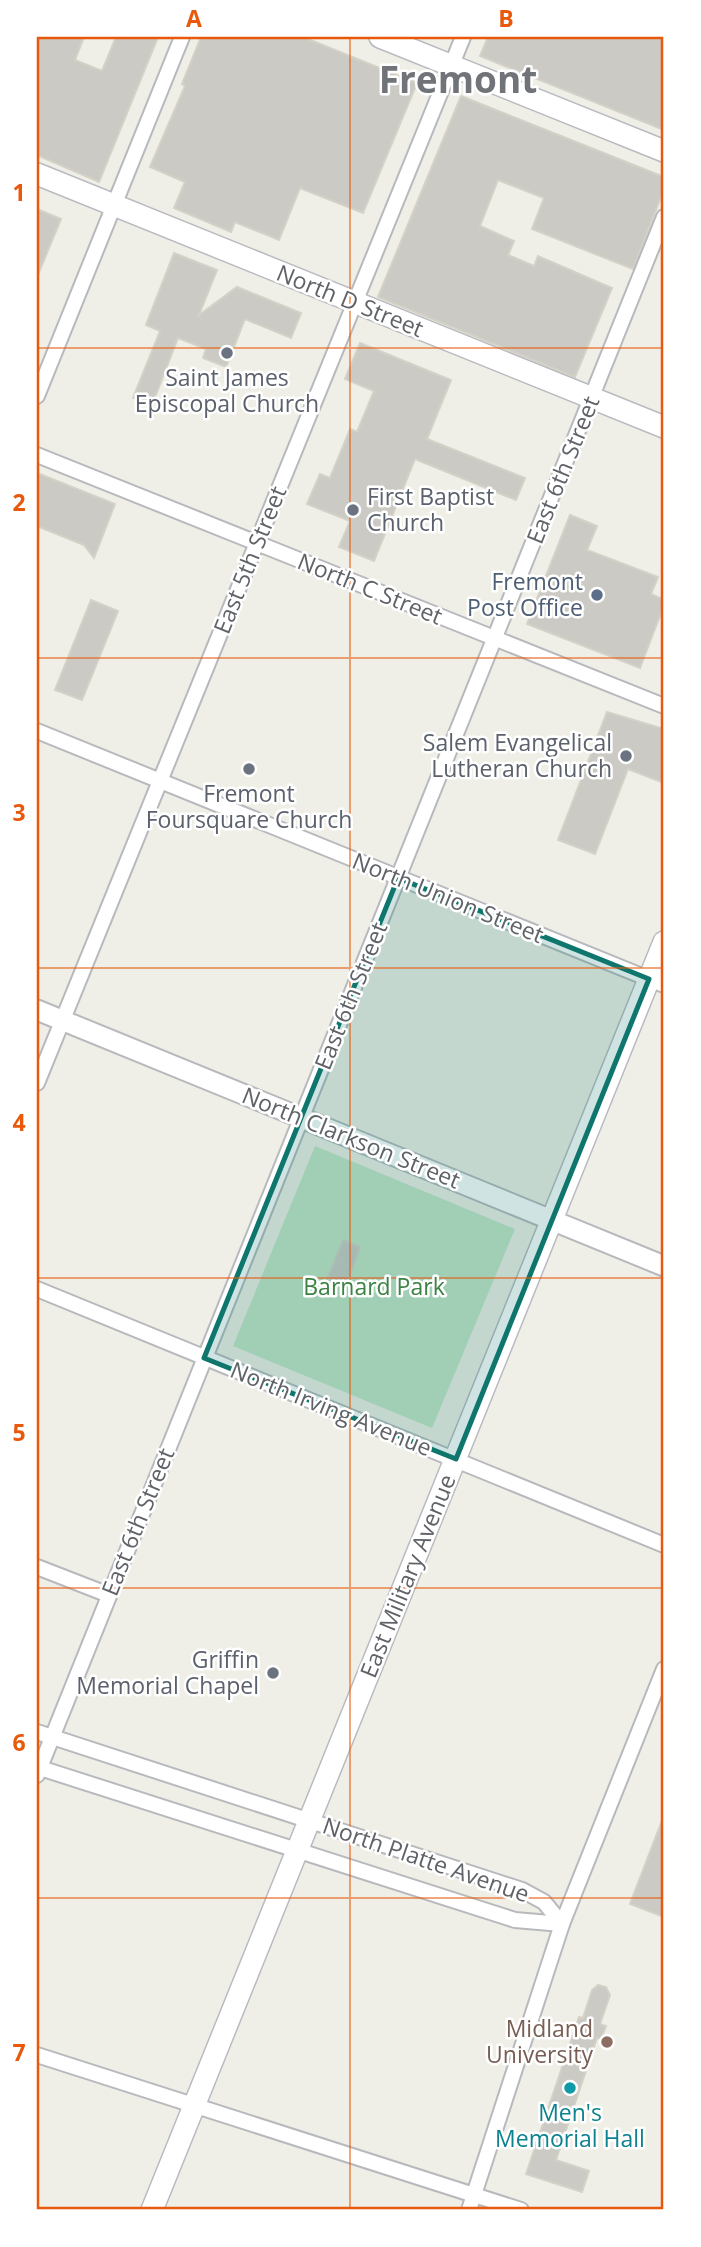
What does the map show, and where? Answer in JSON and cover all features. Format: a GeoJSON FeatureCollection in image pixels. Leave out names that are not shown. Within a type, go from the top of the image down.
{"type":"FeatureCollection","features":[{"type":"Feature","properties":{"kind":"main road"},"geometry":{"type":"LineString","coordinates":[[380,37],[664,151]]}},
{"type":"Feature","properties":{"kind":"main road","name":"North D Street"},"geometry":{"type":"LineString","coordinates":[[37,174],[664,427]]}},
{"type":"Feature","properties":{"kind":"main road","name":"East Military Avenue"},"geometry":{"type":"LineString","coordinates":[[152,2210],[553,1220],[657,982],[664,942]]}},
{"type":"Feature","properties":{"kind":"street"},"geometry":{"type":"LineString","coordinates":[[37,396],[182,37]]}},
{"type":"Feature","properties":{"kind":"street","name":"East 5th Street"},"geometry":{"type":"LineString","coordinates":[[37,1083],[463,37]]}},
{"type":"Feature","properties":{"kind":"street","name":"East 6th Street"},"geometry":{"type":"LineString","coordinates":[[38,1770],[664,217]]}},
{"type":"Feature","properties":{"kind":"street","name":"North C Street"},"geometry":{"type":"LineString","coordinates":[[37,455],[664,706]]}},
{"type":"Feature","properties":{"kind":"street","name":"North Union Street"},"geometry":{"type":"LineString","coordinates":[[37,731],[657,982]]}},
{"type":"Feature","properties":{"kind":"street","name":"North Clarkson Street"},"geometry":{"type":"LineString","coordinates":[[37,1010],[664,1265]]}},
{"type":"Feature","properties":{"kind":"street","name":"North Irving Avenue"},"geometry":{"type":"LineString","coordinates":[[37,1289],[664,1545]]}},
{"type":"Feature","properties":{"kind":"street"},"geometry":{"type":"LineString","coordinates":[[37,1567],[109,1595]]}},
{"type":"Feature","properties":{"kind":"street"},"geometry":{"type":"LineString","coordinates":[[469,2210],[562,1924],[664,1669]]}},
{"type":"Feature","properties":{"kind":"street","name":"North Platte Avenue"},"geometry":{"type":"LineString","coordinates":[[37,1732],[522,1890],[544,1902],[562,1924]]}},
{"type":"Feature","properties":{"kind":"street","name":"North Platte Avenue"},"geometry":{"type":"LineString","coordinates":[[38,1770],[298,1849],[515,1920],[562,1924]]}},
{"type":"Feature","properties":{"kind":"street"},"geometry":{"type":"LineString","coordinates":[[37,2055],[521,2210]]}},
{"type":"Feature","properties":{"kind":"highlighted area"},"geometry":{"type":"Polygon","coordinates":[[[398,878],[649,979],[456,1459],[204,1358],[398,878]]]}},
{"type":"Feature","properties":{"kind":"green space","name":"Barnard Park"},"geometry":{"type":"Polygon","coordinates":[[[315,1146],[515,1229],[432,1428],[233,1346],[315,1146]]]}},
{"type":"Feature","properties":{"kind":"building"},"geometry":{"type":"Polygon","coordinates":[[[37,37],[84,37],[75,60],[102,71],[116,37],[158,37],[99,182],[37,155],[37,37]]]}},
{"type":"Feature","properties":{"kind":"building"},"geometry":{"type":"Polygon","coordinates":[[[201,37],[303,37],[417,83],[363,213],[300,188],[279,240],[235,222],[231,232],[174,208],[185,182],[150,167],[185,86],[182,84],[201,37]]]}},
{"type":"Feature","properties":{"kind":"building"},"geometry":{"type":"Polygon","coordinates":[[[488,37],[664,37],[664,130],[480,56],[488,37]]]}},
{"type":"Feature","properties":{"kind":"building"},"geometry":{"type":"Polygon","coordinates":[[[461,96],[664,177],[664,189],[633,269],[532,229],[544,198],[498,180],[480,226],[514,241],[508,255],[534,266],[538,256],[612,288],[575,377],[378,297],[461,96]]]}},
{"type":"Feature","properties":{"kind":"building"},"geometry":{"type":"Polygon","coordinates":[[[37,209],[61,219],[37,277],[37,209]]]}},
{"type":"Feature","properties":{"kind":"building"},"geometry":{"type":"Polygon","coordinates":[[[174,253],[217,270],[199,315],[237,287],[301,313],[291,338],[245,319],[226,367],[203,358],[206,349],[178,338],[152,405],[133,398],[160,331],[146,325],[174,253]]]}},
{"type":"Feature","properties":{"kind":"building"},"geometry":{"type":"Polygon","coordinates":[[[360,343],[451,380],[427,439],[525,478],[516,500],[415,459],[374,561],[339,547],[350,521],[307,504],[320,474],[330,478],[350,429],[357,432],[374,391],[345,379],[360,343]]]}},
{"type":"Feature","properties":{"kind":"building"},"geometry":{"type":"Polygon","coordinates":[[[37,473],[115,504],[94,558],[84,545],[37,526],[37,473]]]}},
{"type":"Feature","properties":{"kind":"building"},"geometry":{"type":"Polygon","coordinates":[[[570,515],[597,526],[587,550],[658,577],[651,594],[664,600],[664,605],[640,668],[527,624],[570,515]]]}},
{"type":"Feature","properties":{"kind":"building"},"geometry":{"type":"Polygon","coordinates":[[[91,600],[118,611],[82,700],[55,690],[91,600]]]}},
{"type":"Feature","properties":{"kind":"building"},"geometry":{"type":"Polygon","coordinates":[[[607,712],[664,729],[664,783],[628,769],[595,854],[558,840],[607,712]]]}},
{"type":"Feature","properties":{"kind":"building"},"geometry":{"type":"Polygon","coordinates":[[[343,1240],[360,1247],[346,1286],[328,1277],[343,1240]]]}},
{"type":"Feature","properties":{"kind":"building"},"geometry":{"type":"Polygon","coordinates":[[[664,1818],[664,1917],[630,1904],[664,1818]]]}},
{"type":"Feature","properties":{"kind":"building","name":"Men's Memorial Hall"},"geometry":{"type":"Polygon","coordinates":[[[598,1985],[606,1987],[610,1995],[600,2024],[606,2026],[601,2039],[597,2038],[556,2160],[589,2171],[582,2192],[526,2174],[579,2017],[583,2018],[592,1990],[598,1985]]]}},
{"type":"Feature","properties":{"kind":"place","name":"Saint James Episcopal Church"},"geometry":{"type":"Point","coordinates":[227,353]}},
{"type":"Feature","properties":{"kind":"place","name":"First Baptist Church"},"geometry":{"type":"Point","coordinates":[353,510]}},
{"type":"Feature","properties":{"kind":"place","name":"Fremont Post Office"},"geometry":{"type":"Point","coordinates":[597,595]}},
{"type":"Feature","properties":{"kind":"place","name":"Salem Evangelical Lutheran Church"},"geometry":{"type":"Point","coordinates":[626,756]}},
{"type":"Feature","properties":{"kind":"place","name":"Fremont Foursquare Church"},"geometry":{"type":"Point","coordinates":[249,769]}},
{"type":"Feature","properties":{"kind":"place","name":"Griffin Memorial Chapel"},"geometry":{"type":"Point","coordinates":[273,1673]}},
{"type":"Feature","properties":{"kind":"place","name":"Midland University"},"geometry":{"type":"Point","coordinates":[607,2042]}},
{"type":"Feature","properties":{"kind":"place","name":"Men's Memorial Hall"},"geometry":{"type":"Point","coordinates":[570,2088]}},
{"type":"Feature","properties":{"kind":"district","name":"Fremont"},"geometry":{"type":"Point","coordinates":[458,80]}}]}
